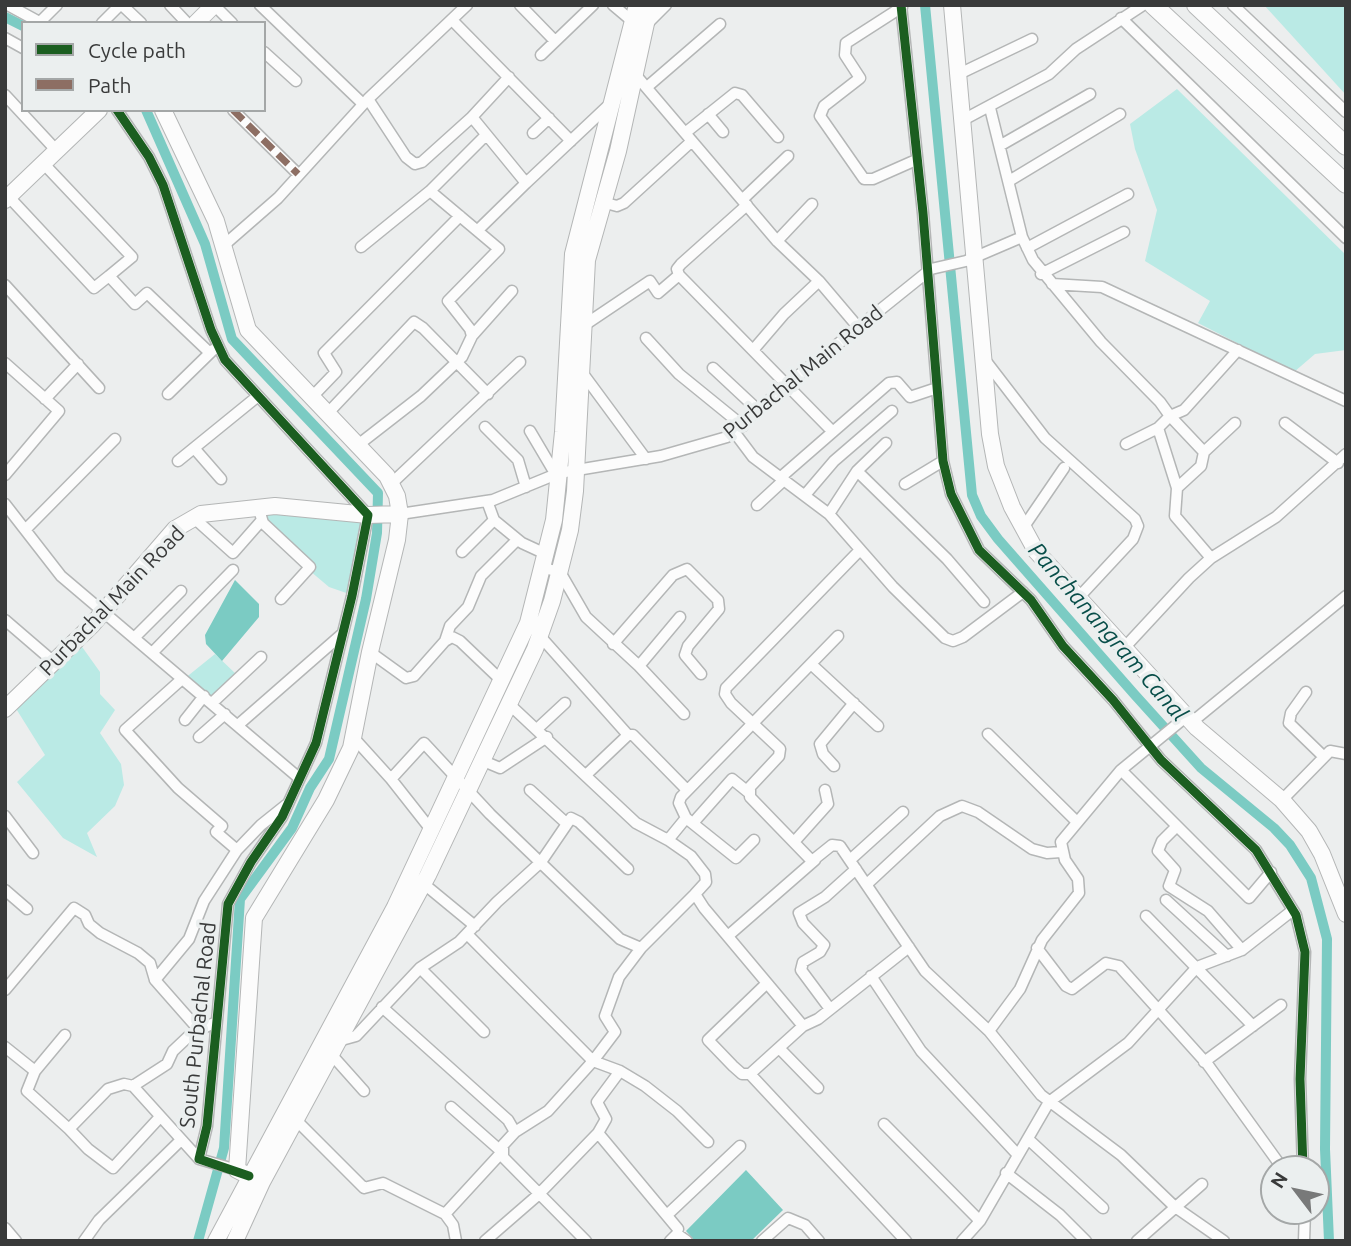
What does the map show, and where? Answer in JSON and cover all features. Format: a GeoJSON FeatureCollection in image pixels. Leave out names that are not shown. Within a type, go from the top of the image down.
{"type":"FeatureCollection","features":[{"type":"Feature","properties":{"kind":"main road"},"geometry":{"type":"LineString","coordinates":[[1153,5],[1346,184]]}},
{"type":"Feature","properties":{"kind":"main road"},"geometry":{"type":"LineString","coordinates":[[1196,5],[1346,146]]}},
{"type":"Feature","properties":{"kind":"street"},"geometry":{"type":"LineString","coordinates":[[8,5],[39,21]]}},
{"type":"Feature","properties":{"kind":"street"},"geometry":{"type":"LineString","coordinates":[[42,21],[57,5]]}},
{"type":"Feature","properties":{"kind":"street"},"geometry":{"type":"LineString","coordinates":[[104,21],[121,5],[139,21]]}},
{"type":"Feature","properties":{"kind":"street"},"geometry":{"type":"LineString","coordinates":[[170,5],[185,21]]}},
{"type":"Feature","properties":{"kind":"street"},"geometry":{"type":"LineString","coordinates":[[198,21],[214,5],[230,21]]}},
{"type":"Feature","properties":{"kind":"street"},"geometry":{"type":"LineString","coordinates":[[260,5],[366,102],[406,157],[415,164],[422,162],[472,117],[509,77]]}},
{"type":"Feature","properties":{"kind":"street"},"geometry":{"type":"LineString","coordinates":[[520,5],[555,41]]}},
{"type":"Feature","properties":{"kind":"street"},"geometry":{"type":"LineString","coordinates":[[541,55],[593,5]]}},
{"type":"Feature","properties":{"kind":"street"},"geometry":{"type":"LineString","coordinates":[[612,5],[638,17],[666,5]]}},
{"type":"Feature","properties":{"kind":"street"},"geometry":{"type":"LineString","coordinates":[[235,1241],[262,1182],[298,1121],[310,1081],[432,831],[462,782],[481,760],[540,636],[551,565],[573,254],[611,103],[638,17],[650,5]]}},
{"type":"Feature","properties":{"kind":"street"},"geometry":{"type":"LineString","coordinates":[[952,5],[960,74],[970,259],[996,466],[1036,551],[1125,647],[1184,721],[1282,800],[1309,831],[1322,854],[1346,914]]}},
{"type":"Feature","properties":{"kind":"street"},"geometry":{"type":"LineString","coordinates":[[1116,5],[1346,238]]}},
{"type":"Feature","properties":{"kind":"street"},"geometry":{"type":"LineString","coordinates":[[963,120],[990,108],[1049,74],[1069,54],[1143,5]]}},
{"type":"Feature","properties":{"kind":"street"},"geometry":{"type":"LineString","coordinates":[[1233,5],[1346,112]]}},
{"type":"Feature","properties":{"kind":"street"},"geometry":{"type":"LineString","coordinates":[[916,160],[873,179],[864,178],[820,116],[824,106],[860,78],[845,55],[846,43],[902,6],[927,273],[943,461],[950,494],[979,550],[1023,592],[1063,646],[1153,741],[1202,801],[1248,841],[1293,910],[1305,952],[1300,1079],[1303,1155]]}},
{"type":"Feature","properties":{"kind":"street"},"geometry":{"type":"LineString","coordinates":[[223,246],[278,198],[366,102],[452,20],[462,7]]}},
{"type":"Feature","properties":{"kind":"street"},"geometry":{"type":"LineString","coordinates":[[241,1172],[334,1048],[424,884],[462,782],[551,565],[570,530],[576,470],[587,260],[618,151],[634,72],[638,17]]}},
{"type":"Feature","properties":{"kind":"street"},"geometry":{"type":"LineString","coordinates":[[452,20],[571,141]]}},
{"type":"Feature","properties":{"kind":"street"},"geometry":{"type":"LineString","coordinates":[[647,87],[720,24]]}},
{"type":"Feature","properties":{"kind":"street"},"geometry":{"type":"LineString","coordinates":[[5,38],[21,47]]}},
{"type":"Feature","properties":{"kind":"street"},"geometry":{"type":"LineString","coordinates":[[960,74],[1032,39]]}},
{"type":"Feature","properties":{"kind":"street"},"geometry":{"type":"LineString","coordinates":[[266,54],[296,81]]}},
{"type":"Feature","properties":{"kind":"street"},"geometry":{"type":"LineString","coordinates":[[634,72],[777,241],[819,281],[858,327]]}},
{"type":"Feature","properties":{"kind":"street"},"geometry":{"type":"LineString","coordinates":[[602,202],[617,205],[624,203],[708,114],[735,93],[742,95],[778,137]]}},
{"type":"Feature","properties":{"kind":"street"},"geometry":{"type":"LineString","coordinates":[[1001,145],[1090,94]]}},
{"type":"Feature","properties":{"kind":"street"},"geometry":{"type":"LineString","coordinates":[[5,95],[55,150]]}},
{"type":"Feature","properties":{"kind":"street"},"geometry":{"type":"LineString","coordinates":[[478,230],[611,103]]}},
{"type":"Feature","properties":{"kind":"street"},"geometry":{"type":"LineString","coordinates":[[990,108],[1025,243],[1041,274],[1205,452]]}},
{"type":"Feature","properties":{"kind":"street"},"geometry":{"type":"LineString","coordinates":[[43,163],[132,257],[94,288],[9,192],[97,112]]}},
{"type":"Feature","properties":{"kind":"street"},"geometry":{"type":"LineString","coordinates":[[118,112],[149,157],[163,185],[213,349]]}},
{"type":"Feature","properties":{"kind":"street"},"geometry":{"type":"LineString","coordinates":[[164,112],[211,209],[248,330],[392,483],[401,514],[351,748],[326,800],[254,918],[241,1172],[216,1241]]}},
{"type":"Feature","properties":{"kind":"street"},"geometry":{"type":"LineString","coordinates":[[235,112],[298,174]]}},
{"type":"Feature","properties":{"kind":"street"},"geometry":{"type":"LineString","coordinates":[[708,114],[723,132]]}},
{"type":"Feature","properties":{"kind":"street"},"geometry":{"type":"LineString","coordinates":[[1009,181],[1121,114]]}},
{"type":"Feature","properties":{"kind":"street"},"geometry":{"type":"LineString","coordinates":[[472,117],[526,183]]}},
{"type":"Feature","properties":{"kind":"street"},"geometry":{"type":"LineString","coordinates":[[533,133],[549,118]]}},
{"type":"Feature","properties":{"kind":"street"},"geometry":{"type":"LineString","coordinates":[[361,247],[430,191],[486,135]]}},
{"type":"Feature","properties":{"kind":"street"},"geometry":{"type":"LineString","coordinates":[[788,156],[677,269],[679,275],[832,431]]}},
{"type":"Feature","properties":{"kind":"street"},"geometry":{"type":"LineString","coordinates":[[430,191],[499,250],[448,301],[470,329],[472,336]]}},
{"type":"Feature","properties":{"kind":"street","name":"Purbachal Main Road"},"geometry":{"type":"LineString","coordinates":[[5,709],[55,663],[176,529],[208,511],[401,514],[487,501],[558,474],[646,459],[710,444],[739,430],[788,384],[927,273],[940,266],[1025,243],[1128,194]]}},
{"type":"Feature","properties":{"kind":"street"},"geometry":{"type":"LineString","coordinates":[[777,241],[812,204]]}},
{"type":"Feature","properties":{"kind":"street"},"geometry":{"type":"LineString","coordinates":[[311,398],[336,372],[324,353],[460,216]]}},
{"type":"Feature","properties":{"kind":"street"},"geometry":{"type":"LineString","coordinates":[[1041,274],[1124,232]]}},
{"type":"Feature","properties":{"kind":"street"},"geometry":{"type":"LineString","coordinates":[[583,326],[650,281],[658,293],[679,275]]}},
{"type":"Feature","properties":{"kind":"street"},"geometry":{"type":"LineString","coordinates":[[110,276],[135,304],[147,293],[225,360],[370,515]]}},
{"type":"Feature","properties":{"kind":"street"},"geometry":{"type":"LineString","coordinates":[[754,349],[784,314],[819,281]]}},
{"type":"Feature","properties":{"kind":"street"},"geometry":{"type":"LineString","coordinates":[[1052,284],[1102,287],[1346,401]]}},
{"type":"Feature","properties":{"kind":"street"},"geometry":{"type":"LineString","coordinates":[[5,285],[99,388]]}},
{"type":"Feature","properties":{"kind":"street"},"geometry":{"type":"LineString","coordinates":[[358,445],[421,397],[457,362],[472,336],[512,291]]}},
{"type":"Feature","properties":{"kind":"street"},"geometry":{"type":"LineString","coordinates":[[327,414],[414,323],[424,328],[488,394]]}},
{"type":"Feature","properties":{"kind":"street"},"geometry":{"type":"LineString","coordinates":[[646,338],[679,374],[739,430],[753,457],[829,514],[933,629],[953,641],[1023,592]]}},
{"type":"Feature","properties":{"kind":"street"},"geometry":{"type":"LineString","coordinates":[[168,394],[213,349]]}},
{"type":"Feature","properties":{"kind":"street"},"geometry":{"type":"LineString","coordinates":[[1126,444],[1158,428],[1170,416],[1184,410],[1238,350]]}},
{"type":"Feature","properties":{"kind":"street"},"geometry":{"type":"LineString","coordinates":[[984,360],[1045,439],[1135,519],[1138,526],[1133,539],[1080,596]]}},
{"type":"Feature","properties":{"kind":"street"},"geometry":{"type":"LineString","coordinates":[[392,483],[520,362]]}},
{"type":"Feature","properties":{"kind":"street"},"geometry":{"type":"LineString","coordinates":[[5,363],[58,413],[5,475]]}},
{"type":"Feature","properties":{"kind":"street"},"geometry":{"type":"LineString","coordinates":[[46,399],[78,364]]}},
{"type":"Feature","properties":{"kind":"street"},"geometry":{"type":"LineString","coordinates":[[713,368],[759,411]]}},
{"type":"Feature","properties":{"kind":"street"},"geometry":{"type":"LineString","coordinates":[[581,371],[646,459]]}},
{"type":"Feature","properties":{"kind":"street"},"geometry":{"type":"LineString","coordinates":[[757,505],[832,431],[892,382],[911,397],[937,387]]}},
{"type":"Feature","properties":{"kind":"street"},"geometry":{"type":"LineString","coordinates":[[178,461],[258,396]]}},
{"type":"Feature","properties":{"kind":"street"},"geometry":{"type":"LineString","coordinates":[[805,495],[842,453],[892,411]]}},
{"type":"Feature","properties":{"kind":"street"},"geometry":{"type":"LineString","coordinates":[[1177,488],[1201,466],[1205,452],[1235,423]]}},
{"type":"Feature","properties":{"kind":"street"},"geometry":{"type":"LineString","coordinates":[[1285,423],[1338,463]]}},
{"type":"Feature","properties":{"kind":"street"},"geometry":{"type":"LineString","coordinates":[[485,427],[518,460],[526,487]]}},
{"type":"Feature","properties":{"kind":"street"},"geometry":{"type":"LineString","coordinates":[[1158,428],[1177,488],[1175,516],[1181,527],[1212,558]]}},
{"type":"Feature","properties":{"kind":"street"},"geometry":{"type":"LineString","coordinates":[[530,431],[558,474]]}},
{"type":"Feature","properties":{"kind":"street"},"geometry":{"type":"LineString","coordinates":[[26,529],[115,439]]}},
{"type":"Feature","properties":{"kind":"street"},"geometry":{"type":"LineString","coordinates":[[829,514],[857,471],[886,443]]}},
{"type":"Feature","properties":{"kind":"street"},"geometry":{"type":"LineString","coordinates":[[194,448],[221,479]]}},
{"type":"Feature","properties":{"kind":"street"},"geometry":{"type":"LineString","coordinates":[[1125,647],[1160,606],[1212,558],[1276,517],[1346,454]]}},
{"type":"Feature","properties":{"kind":"street"},"geometry":{"type":"LineString","coordinates":[[905,484],[943,461]]}},
{"type":"Feature","properties":{"kind":"street"},"geometry":{"type":"LineString","coordinates":[[1023,528],[1064,468]]}},
{"type":"Feature","properties":{"kind":"street"},"geometry":{"type":"LineString","coordinates":[[857,471],[947,559],[984,602]]}},
{"type":"Feature","properties":{"kind":"street"},"geometry":{"type":"LineString","coordinates":[[487,501],[494,520],[551,565],[586,617],[639,666],[684,714]]}},
{"type":"Feature","properties":{"kind":"street"},"geometry":{"type":"LineString","coordinates":[[5,503],[56,571],[299,778]]}},
{"type":"Feature","properties":{"kind":"street"},"geometry":{"type":"LineString","coordinates":[[194,518],[233,553],[260,513],[310,567],[281,599]]}},
{"type":"Feature","properties":{"kind":"street","name":"South Purbachal Road"},"geometry":{"type":"LineString","coordinates":[[241,1172],[200,1159],[207,1126],[228,904],[288,804],[316,743],[370,515]]}},
{"type":"Feature","properties":{"kind":"street"},"geometry":{"type":"LineString","coordinates":[[462,552],[494,520]]}},
{"type":"Feature","properties":{"kind":"street"},"geometry":{"type":"LineString","coordinates":[[445,641],[447,630],[468,607],[481,576],[517,540]]}},
{"type":"Feature","properties":{"kind":"street"},"geometry":{"type":"LineString","coordinates":[[748,792],[781,753],[724,694],[729,681],[860,550]]}},
{"type":"Feature","properties":{"kind":"street"},"geometry":{"type":"LineString","coordinates":[[613,644],[673,575],[687,569],[718,600],[716,616],[688,646],[685,655],[701,674]]}},
{"type":"Feature","properties":{"kind":"street"},"geometry":{"type":"LineString","coordinates":[[153,652],[233,570]]}},
{"type":"Feature","properties":{"kind":"street"},"geometry":{"type":"LineString","coordinates":[[135,637],[181,591]]}},
{"type":"Feature","properties":{"kind":"street"},"geometry":{"type":"LineString","coordinates":[[989,1031],[1020,989],[1037,948],[1079,893],[1078,879],[1061,852],[1061,842],[1077,822],[1121,770],[1153,741],[1184,721],[1346,596]]}},
{"type":"Feature","properties":{"kind":"street"},"geometry":{"type":"LineString","coordinates":[[639,666],[680,617]]}},
{"type":"Feature","properties":{"kind":"street"},"geometry":{"type":"LineString","coordinates":[[5,620],[55,663]]}},
{"type":"Feature","properties":{"kind":"street"},"geometry":{"type":"LineString","coordinates":[[237,725],[342,635]]}},
{"type":"Feature","properties":{"kind":"street"},"geometry":{"type":"LineString","coordinates":[[540,636],[628,735],[638,738],[687,790]]}},
{"type":"Feature","properties":{"kind":"street"},"geometry":{"type":"LineString","coordinates":[[754,840],[736,858],[690,820],[679,800],[750,723],[838,636]]}},
{"type":"Feature","properties":{"kind":"street"},"geometry":{"type":"LineString","coordinates":[[370,652],[406,678],[414,676],[445,641],[452,637],[460,641],[503,682]]}},
{"type":"Feature","properties":{"kind":"street"},"geometry":{"type":"LineString","coordinates":[[185,720],[261,657]]}},
{"type":"Feature","properties":{"kind":"street"},"geometry":{"type":"LineString","coordinates":[[811,664],[878,726]]}},
{"type":"Feature","properties":{"kind":"street"},"geometry":{"type":"LineString","coordinates":[[182,679],[125,730],[178,788],[222,826],[216,832],[237,850]]}},
{"type":"Feature","properties":{"kind":"street"},"geometry":{"type":"LineString","coordinates":[[1306,692],[1291,713],[1289,723],[1323,756]]}},
{"type":"Feature","properties":{"kind":"street"},"geometry":{"type":"LineString","coordinates":[[537,729],[565,702]]}},
{"type":"Feature","properties":{"kind":"street"},"geometry":{"type":"LineString","coordinates":[[834,766],[823,754],[820,744],[854,703]]}},
{"type":"Feature","properties":{"kind":"street"},"geometry":{"type":"LineString","coordinates":[[445,1214],[502,1152],[515,1132],[548,1111],[614,1036],[614,1029],[605,1021],[606,1009],[619,977],[641,948],[706,882],[705,874],[691,856],[636,823],[587,774],[509,704]]}},
{"type":"Feature","properties":{"kind":"street"},"geometry":{"type":"LineString","coordinates":[[200,737],[225,714]]}},
{"type":"Feature","properties":{"kind":"street"},"geometry":{"type":"LineString","coordinates":[[988,734],[1077,822]]}},
{"type":"Feature","properties":{"kind":"street"},"geometry":{"type":"LineString","coordinates":[[587,774],[628,735]]}},
{"type":"Feature","properties":{"kind":"street"},"geometry":{"type":"LineString","coordinates":[[353,737],[432,831]]}},
{"type":"Feature","properties":{"kind":"street"},"geometry":{"type":"LineString","coordinates":[[481,760],[500,768],[547,737]]}},
{"type":"Feature","properties":{"kind":"street"},"geometry":{"type":"LineString","coordinates":[[391,779],[424,743],[481,804],[620,939],[641,948]]}},
{"type":"Feature","properties":{"kind":"street"},"geometry":{"type":"LineString","coordinates":[[1282,800],[1323,756],[1331,751],[1346,754]]}},
{"type":"Feature","properties":{"kind":"street"},"geometry":{"type":"LineString","coordinates":[[1121,770],[1249,898],[1271,873]]}},
{"type":"Feature","properties":{"kind":"street"},"geometry":{"type":"LineString","coordinates":[[668,840],[732,779],[748,792],[809,858],[815,860]]}},
{"type":"Feature","properties":{"kind":"street"},"geometry":{"type":"LineString","coordinates":[[530,790],[566,823]]}},
{"type":"Feature","properties":{"kind":"street"},"geometry":{"type":"LineString","coordinates":[[794,842],[828,804],[825,790]]}},
{"type":"Feature","properties":{"kind":"street"},"geometry":{"type":"LineString","coordinates":[[155,980],[189,939],[204,901],[237,850],[261,825],[288,804]]}},
{"type":"Feature","properties":{"kind":"street"},"geometry":{"type":"LineString","coordinates":[[867,884],[940,816],[962,807],[978,812],[1032,849],[1047,853],[1061,852]]}},
{"type":"Feature","properties":{"kind":"street"},"geometry":{"type":"LineString","coordinates":[[830,1009],[801,970],[803,962],[820,952],[824,945],[803,923],[799,914],[825,897],[903,812]]}},
{"type":"Feature","properties":{"kind":"street"},"geometry":{"type":"LineString","coordinates":[[5,816],[33,853]]}},
{"type":"Feature","properties":{"kind":"street"},"geometry":{"type":"LineString","coordinates":[[334,1048],[356,1036],[420,968],[471,930],[541,862],[571,818],[579,821],[628,869]]}},
{"type":"Feature","properties":{"kind":"street"},"geometry":{"type":"LineString","coordinates":[[1177,826],[1162,841],[1158,851],[1175,870],[1169,886],[1208,911],[1242,950]]}},
{"type":"Feature","properties":{"kind":"street"},"geometry":{"type":"LineString","coordinates":[[729,935],[836,844],[940,988],[989,1031],[1049,1102],[1121,1155],[1175,1207],[1224,1241]]}},
{"type":"Feature","properties":{"kind":"street"},"geometry":{"type":"LineString","coordinates":[[424,884],[471,930],[593,1061],[620,1071],[677,1111],[708,1142]]}},
{"type":"Feature","properties":{"kind":"street"},"geometry":{"type":"LineString","coordinates":[[5,890],[27,909]]}},
{"type":"Feature","properties":{"kind":"street"},"geometry":{"type":"LineString","coordinates":[[695,894],[803,1026]]}},
{"type":"Feature","properties":{"kind":"street"},"geometry":{"type":"LineString","coordinates":[[1166,900],[1227,956]]}},
{"type":"Feature","properties":{"kind":"street"},"geometry":{"type":"LineString","coordinates":[[5,990],[74,908],[85,915],[89,924],[100,933],[138,953],[150,963],[155,980],[199,1030]]}},
{"type":"Feature","properties":{"kind":"street"},"geometry":{"type":"LineString","coordinates":[[962,1241],[981,1221],[1006,1173],[1049,1102],[1128,1043],[1159,1012],[1197,967],[1242,950],[1293,910]]}},
{"type":"Feature","properties":{"kind":"street"},"geometry":{"type":"LineString","coordinates":[[1146,915],[1253,1026]]}},
{"type":"Feature","properties":{"kind":"street"},"geometry":{"type":"LineString","coordinates":[[750,1074],[803,1026],[830,1009],[909,947]]}},
{"type":"Feature","properties":{"kind":"street"},"geometry":{"type":"LineString","coordinates":[[1037,948],[1066,986],[1072,989],[1106,963],[1114,963],[1204,1062],[1273,1155]]}},
{"type":"Feature","properties":{"kind":"street"},"geometry":{"type":"LineString","coordinates":[[420,968],[484,1032]]}},
{"type":"Feature","properties":{"kind":"street"},"geometry":{"type":"LineString","coordinates":[[871,976],[921,1051],[1018,1155]]}},
{"type":"Feature","properties":{"kind":"street"},"geometry":{"type":"LineString","coordinates":[[766,984],[708,1040],[733,1066],[742,1073],[750,1074],[906,1241]]}},
{"type":"Feature","properties":{"kind":"street"},"geometry":{"type":"LineString","coordinates":[[1204,1062],[1281,1005]]}},
{"type":"Feature","properties":{"kind":"street"},"geometry":{"type":"LineString","coordinates":[[382,1007],[466,1079],[508,1120],[515,1132]]}},
{"type":"Feature","properties":{"kind":"street"},"geometry":{"type":"LineString","coordinates":[[133,1086],[167,1064],[173,1051],[199,1030],[216,1022]]}},
{"type":"Feature","properties":{"kind":"street"},"geometry":{"type":"LineString","coordinates":[[65,1035],[35,1072],[27,1091],[88,1149],[113,1168],[159,1117]]}},
{"type":"Feature","properties":{"kind":"street"},"geometry":{"type":"LineString","coordinates":[[5,1047],[35,1072]]}},
{"type":"Feature","properties":{"kind":"street"},"geometry":{"type":"LineString","coordinates":[[334,1048],[364,1091]]}},
{"type":"Feature","properties":{"kind":"street"},"geometry":{"type":"LineString","coordinates":[[779,1048],[817,1088]]}},
{"type":"Feature","properties":{"kind":"street"},"geometry":{"type":"LineString","coordinates":[[485,1241],[538,1195],[598,1133],[606,1119],[597,1102],[620,1071]]}},
{"type":"Feature","properties":{"kind":"street"},"geometry":{"type":"LineString","coordinates":[[69,1129],[108,1089],[124,1084],[133,1086],[180,1141],[200,1159]]}},
{"type":"Feature","properties":{"kind":"street"},"geometry":{"type":"LineString","coordinates":[[451,1107],[502,1152],[538,1195],[586,1241]]}},
{"type":"Feature","properties":{"kind":"street"},"geometry":{"type":"LineString","coordinates":[[298,1121],[364,1188],[383,1183],[445,1214],[453,1225],[456,1241]]}},
{"type":"Feature","properties":{"kind":"street"},"geometry":{"type":"LineString","coordinates":[[884,1124],[981,1221]]}},
{"type":"Feature","properties":{"kind":"street"},"geometry":{"type":"LineString","coordinates":[[598,1133],[678,1229]]}},
{"type":"Feature","properties":{"kind":"street"},"geometry":{"type":"LineString","coordinates":[[1028,1139],[1103,1208]]}},
{"type":"Feature","properties":{"kind":"street"},"geometry":{"type":"LineString","coordinates":[[84,1241],[99,1220],[180,1141]]}},
{"type":"Feature","properties":{"kind":"street"},"geometry":{"type":"LineString","coordinates":[[667,1215],[740,1146]]}},
{"type":"Feature","properties":{"kind":"street"},"geometry":{"type":"LineString","coordinates":[[1006,1173],[1060,1215],[1086,1241]]}},
{"type":"Feature","properties":{"kind":"street"},"geometry":{"type":"LineString","coordinates":[[1137,1241],[1202,1184]]}},
{"type":"Feature","properties":{"kind":"street"},"geometry":{"type":"LineString","coordinates":[[762,1241],[788,1218],[805,1225],[819,1241]]}},
{"type":"Feature","properties":{"kind":"street"},"geometry":{"type":"LineString","coordinates":[[5,1228],[16,1241]]}},
{"type":"Feature","properties":{"kind":"street"},"geometry":{"type":"LineString","coordinates":[[496,1231],[506,1241]]}},
{"type":"Feature","properties":{"kind":"street"},"geometry":{"type":"LineString","coordinates":[[670,1241],[677,1234],[687,1241]]}},
{"type":"Feature","properties":{"kind":"shaded area"},"geometry":{"type":"Polygon","coordinates":[[[1264,5],[1346,5],[1346,95],[1264,5]]]}},
{"type":"Feature","properties":{"kind":"shaded area"},"geometry":{"type":"Polygon","coordinates":[[[1177,89],[1346,255],[1346,350],[1315,354],[1294,372],[1198,323],[1210,301],[1145,261],[1157,210],[1135,149],[1130,124],[1177,89]]]}},
{"type":"Feature","properties":{"kind":"shaded area"},"geometry":{"type":"Polygon","coordinates":[[[274,508],[365,518],[355,596],[329,587],[265,533],[259,520],[274,508]]]}},
{"type":"Feature","properties":{"kind":"shaded area"},"geometry":{"type":"Polygon","coordinates":[[[235,580],[259,604],[259,617],[222,661],[206,644],[205,635],[235,580]]]}},
{"type":"Feature","properties":{"kind":"shaded area"},"geometry":{"type":"Polygon","coordinates":[[[80,644],[100,672],[100,694],[115,710],[100,733],[121,764],[124,785],[115,806],[87,833],[97,857],[63,838],[17,782],[45,755],[15,707],[80,644]]]}},
{"type":"Feature","properties":{"kind":"shaded area"},"geometry":{"type":"Polygon","coordinates":[[[215,654],[236,674],[211,700],[184,679],[215,654]]]}},
{"type":"Feature","properties":{"kind":"shaded area"},"geometry":{"type":"Polygon","coordinates":[[[746,1170],[783,1210],[751,1241],[695,1241],[686,1231],[746,1170]]]}},
{"type":"Feature","properties":{"kind":"waterway","name":"Panchanangram Canal"},"geometry":{"type":"LineString","coordinates":[[925,5],[972,495],[981,516],[998,539],[1135,695],[1201,768],[1274,828],[1290,845],[1311,878],[1327,939],[1325,1149],[1329,1241]]}},
{"type":"Feature","properties":{"kind":"waterway"},"geometry":{"type":"LineString","coordinates":[[5,17],[21,25]]}},
{"type":"Feature","properties":{"kind":"waterway"},"geometry":{"type":"LineString","coordinates":[[147,112],[205,244],[232,339],[378,493],[377,533],[366,599],[329,759],[310,788],[292,828],[240,899],[224,1148],[198,1241]]}},
{"type":"Feature","properties":{"kind":"marked path"},"geometry":{"type":"LineString","coordinates":[[235,112],[298,174]]}},
{"type":"Feature","properties":{"kind":"cycle path"},"geometry":{"type":"LineString","coordinates":[[901,5],[923,213],[943,461],[951,494],[979,550],[1031,600],[1063,646],[1113,700],[1161,760],[1256,850],[1296,915],[1305,952],[1300,1079],[1303,1155]]}},
{"type":"Feature","properties":{"kind":"cycle path"},"geometry":{"type":"LineString","coordinates":[[118,112],[149,157],[163,185],[211,330],[225,360],[368,515],[352,596],[316,743],[282,817],[251,862],[228,904],[207,1126],[199,1159],[249,1176]]}}]}
